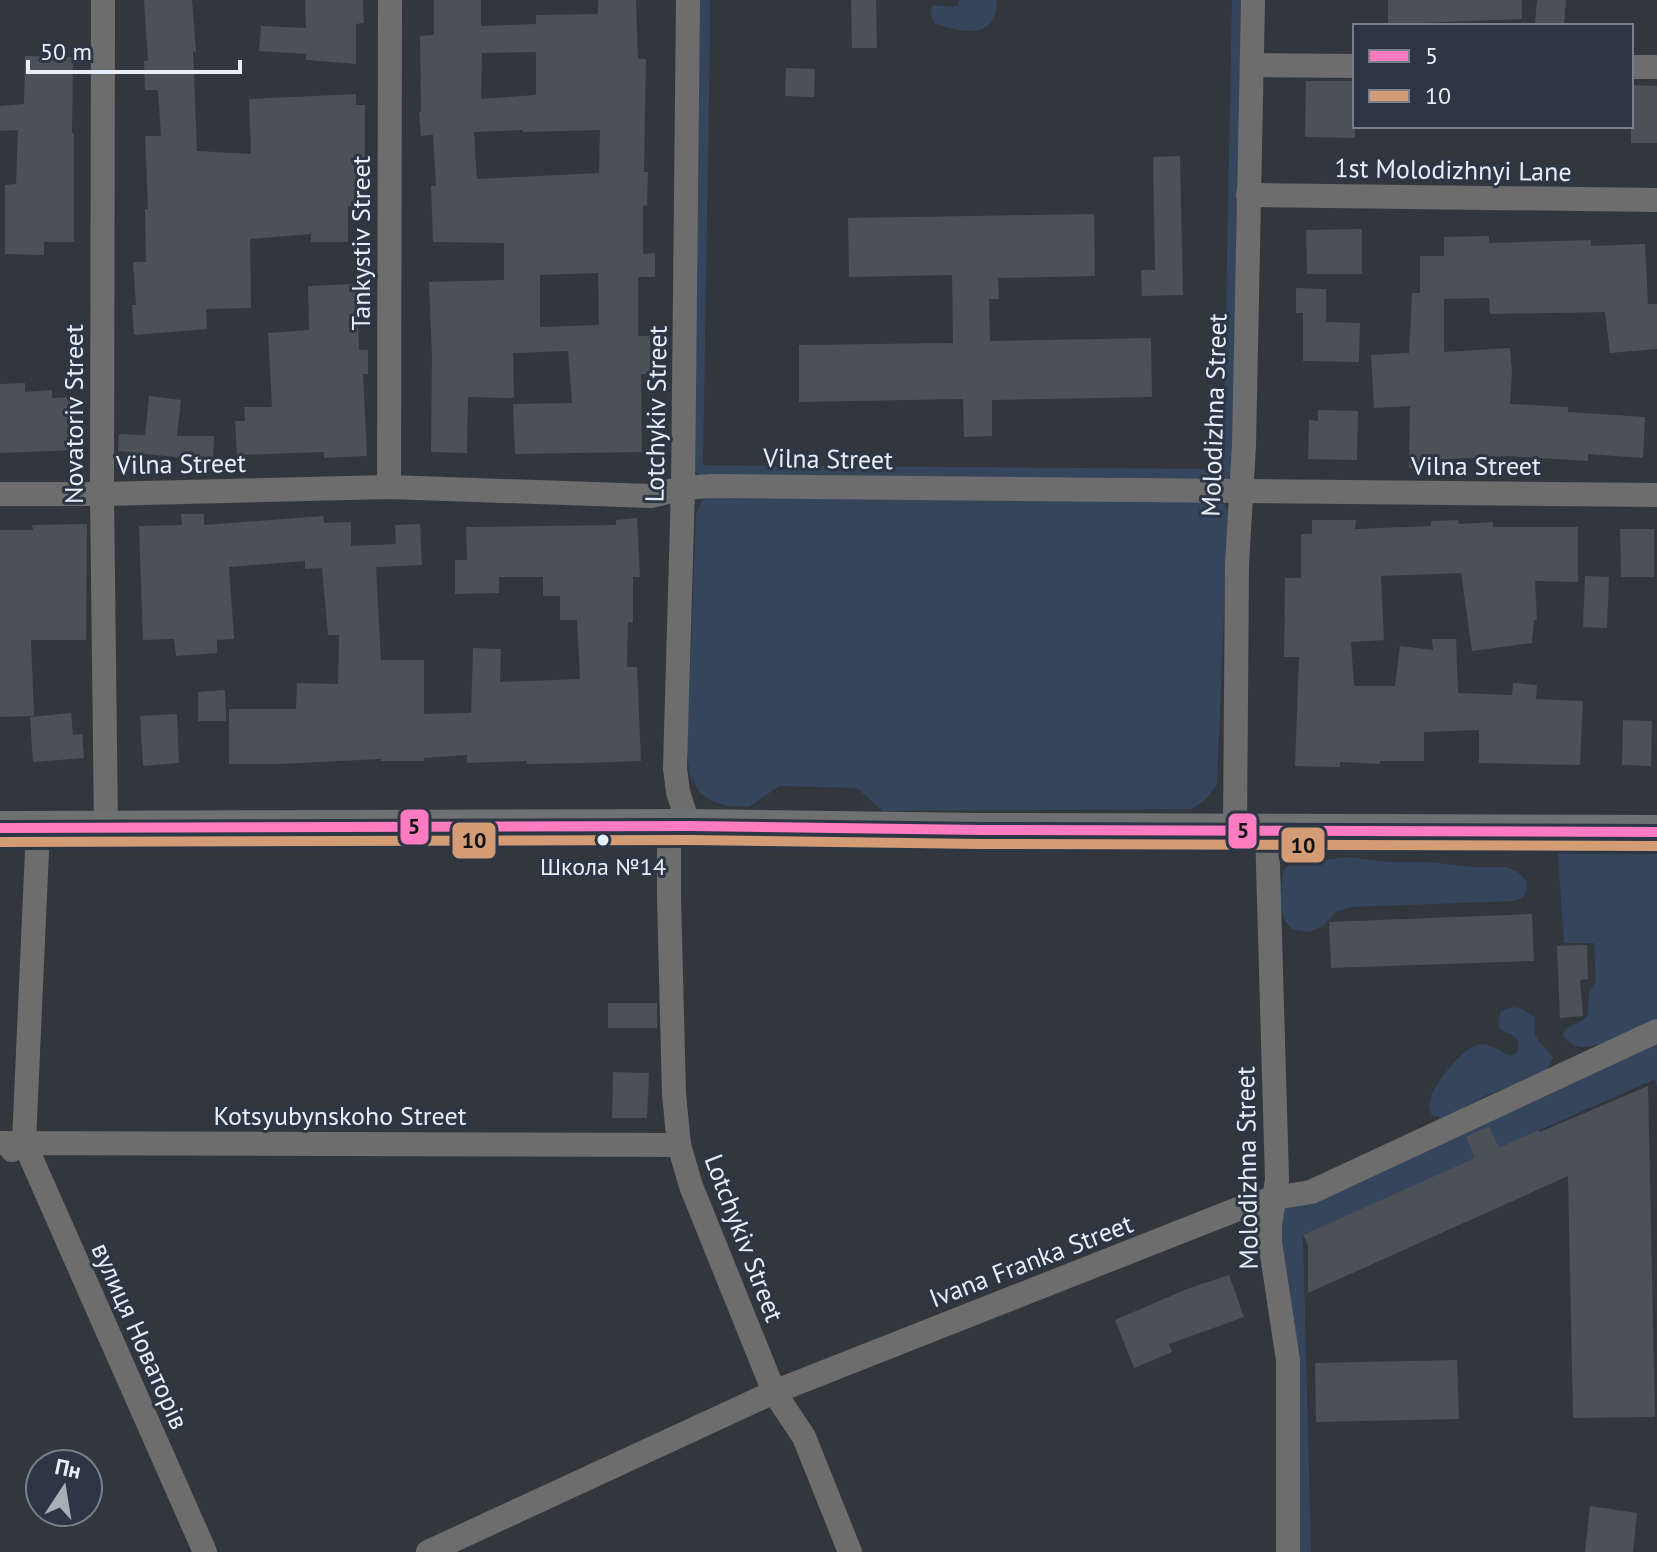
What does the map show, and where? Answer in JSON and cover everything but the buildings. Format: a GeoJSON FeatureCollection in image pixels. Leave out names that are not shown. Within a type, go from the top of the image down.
{"type":"FeatureCollection","features":[{"type":"Feature","properties":{"kind":"street","name":"Novatoriv Street"},"geometry":{"type":"LineString","coordinates":[[103,0],[102,494],[106,828]]}},
{"type":"Feature","properties":{"kind":"street","name":"Tankystiv Street"},"geometry":{"type":"LineString","coordinates":[[389,487],[390,0]]}},
{"type":"Feature","properties":{"kind":"street","name":"Lotchykiv Street"},"geometry":{"type":"LineString","coordinates":[[688,0],[683,488],[675,768],[679,826],[669,898],[674,1094],[679,1145],[691,1186],[774,1392],[804,1437],[850,1552]]}},
{"type":"Feature","properties":{"kind":"street","name":"Molodizhna Street"},"geometry":{"type":"LineString","coordinates":[[1253,0],[1242,492],[1237,564],[1251,831],[1277,1180],[1270,1242],[1289,1376],[1288,1552]]}},
{"type":"Feature","properties":{"kind":"street"},"geometry":{"type":"LineString","coordinates":[[1252,65],[1353,66]]}},
{"type":"Feature","properties":{"kind":"street"},"geometry":{"type":"LineString","coordinates":[[1633,67],[1657,67]]}},
{"type":"Feature","properties":{"kind":"street","name":"1st Molodizhnyi Lane"},"geometry":{"type":"LineString","coordinates":[[1248,195],[1657,200]]}},
{"type":"Feature","properties":{"kind":"street","name":"Vilna Street"},"geometry":{"type":"LineString","coordinates":[[0,494],[389,487],[651,496],[683,488],[728,486],[1657,495]]}},
{"type":"Feature","properties":{"kind":"street"},"geometry":{"type":"LineString","coordinates":[[0,828],[679,826],[1657,832]]}},
{"type":"Feature","properties":{"kind":"street"},"geometry":{"type":"LineString","coordinates":[[0,1157],[12,1143],[38,828]]}},
{"type":"Feature","properties":{"kind":"street","name":"Ivana Franka Street"},"geometry":{"type":"LineString","coordinates":[[428,1552],[774,1392],[1238,1209],[1274,1198],[1311,1192],[1657,1031]]}},
{"type":"Feature","properties":{"kind":"street","name":"Kotsyubynskoho Street"},"geometry":{"type":"LineString","coordinates":[[12,1143],[679,1145]]}},
{"type":"Feature","properties":{"kind":"street","name":"вулиця Новаторів"},"geometry":{"type":"LineString","coordinates":[[12,1143],[205,1552]]}},
{"type":"Feature","properties":{"kind":"shaded area"},"geometry":{"type":"Polygon","coordinates":[[[698,0],[710,0],[703,465],[1223,469],[1232,0],[1241,0],[1232,468],[1226,481],[699,476],[694,465],[698,0]]]}},
{"type":"Feature","properties":{"kind":"shaded area"},"geometry":{"type":"Polygon","coordinates":[[[959,0],[997,0],[991,22],[976,31],[934,23],[930,12],[933,5],[953,7],[958,5],[959,0]]]}},
{"type":"Feature","properties":{"kind":"shaded area"},"geometry":{"type":"Polygon","coordinates":[[[706,498],[1220,502],[1228,515],[1217,783],[1212,792],[1191,809],[883,811],[857,788],[779,786],[749,807],[712,801],[699,792],[690,775],[687,755],[696,514],[706,498]]]}},
{"type":"Feature","properties":{"kind":"shaded area"},"geometry":{"type":"Polygon","coordinates":[[[1557,844],[1657,844],[1657,1022],[1598,1049],[1598,1044],[1588,1047],[1574,1045],[1563,1035],[1565,1029],[1588,1015],[1589,994],[1596,981],[1594,943],[1564,943],[1557,844]]]}},
{"type":"Feature","properties":{"kind":"shaded area"},"geometry":{"type":"Polygon","coordinates":[[[1347,857],[1507,867],[1526,881],[1527,891],[1514,901],[1351,907],[1337,911],[1324,925],[1310,932],[1292,929],[1280,907],[1283,870],[1291,864],[1347,857]]]}},
{"type":"Feature","properties":{"kind":"shaded area"},"geometry":{"type":"Polygon","coordinates":[[[1514,1007],[1534,1017],[1536,1037],[1553,1058],[1547,1070],[1487,1095],[1443,1119],[1432,1115],[1429,1104],[1434,1090],[1463,1053],[1481,1044],[1512,1056],[1518,1051],[1516,1038],[1500,1029],[1498,1021],[1501,1011],[1514,1007]]]}},
{"type":"Feature","properties":{"kind":"shaded area"},"geometry":{"type":"Polygon","coordinates":[[[1657,1041],[1657,1087],[1655,1079],[1303,1235],[1311,1552],[1295,1552],[1276,1244],[1285,1202],[1657,1041]]]}},
{"type":"Feature","properties":{"kind":"transit line","name":"5"},"geometry":{"type":"LineString","coordinates":[[0,828],[689,826],[1657,832]]}},
{"type":"Feature","properties":{"kind":"transit line","name":"10"},"geometry":{"type":"LineString","coordinates":[[0,842],[689,840],[1657,846]]}},
{"type":"Feature","properties":{"kind":"place","name":"Школа №14"},"geometry":{"type":"Point","coordinates":[603,840]}}]}
